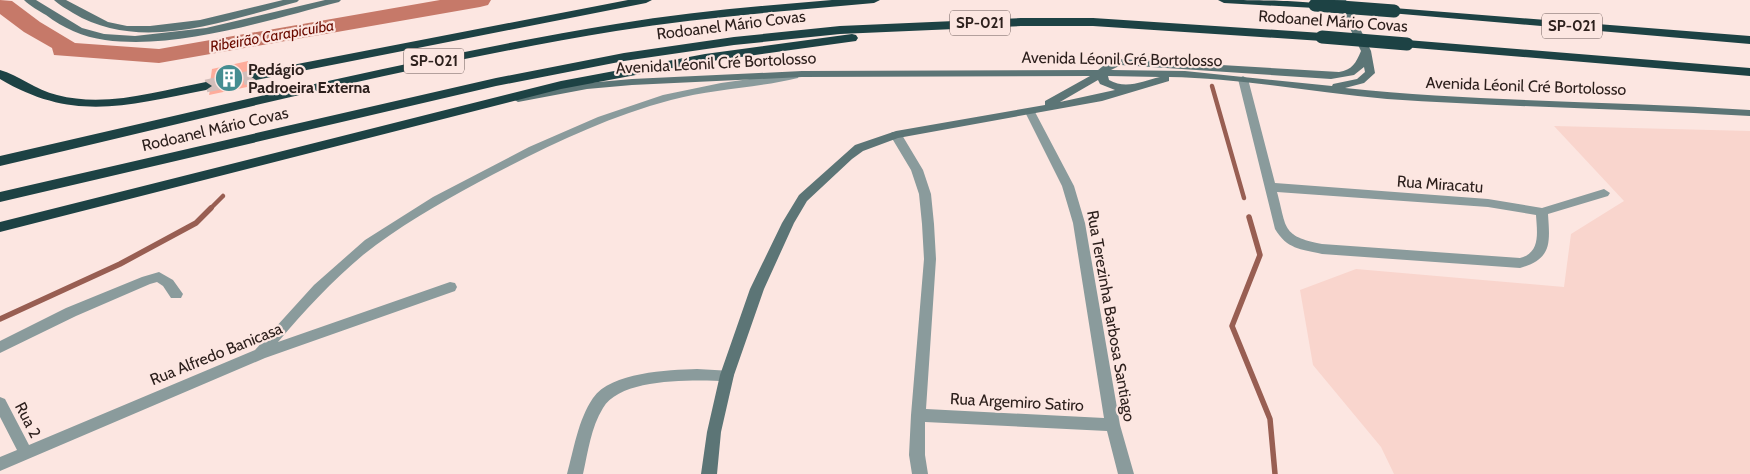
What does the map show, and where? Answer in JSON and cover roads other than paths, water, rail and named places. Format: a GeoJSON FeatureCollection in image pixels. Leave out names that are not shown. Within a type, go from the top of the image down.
{"type":"FeatureCollection","features":[{"type":"Feature","properties":{"kind":"highway"},"geometry":{"type":"LineString","coordinates":[[256,76],[646,0]]}},
{"type":"Feature","properties":{"kind":"highway","name":"Rodoanel Mário Covas"},"geometry":{"type":"LineString","coordinates":[[0,162],[458,56],[618,27],[728,12],[874,0]]}},
{"type":"Feature","properties":{"kind":"highway","name":"Rodoanel Mário Covas"},"geometry":{"type":"LineString","coordinates":[[1224,0],[1394,11],[1750,40]]}},
{"type":"Feature","properties":{"kind":"highway","name":"Rodoanel Mário Covas"},"geometry":{"type":"LineString","coordinates":[[0,197],[496,82],[624,57],[792,34],[840,30],[959,24],[1093,22],[1322,37],[1750,72]]}},
{"type":"Feature","properties":{"kind":"highway"},"geometry":{"type":"LineString","coordinates":[[0,229],[561,85],[695,60],[959,24]]}},
{"type":"Feature","properties":{"kind":"highway"},"geometry":{"type":"LineString","coordinates":[[0,74],[42,95],[64,101],[93,104],[126,101],[206,86]]}},
{"type":"Feature","properties":{"kind":"main road"},"geometry":{"type":"LineString","coordinates":[[29,0],[78,30],[111,38],[143,39],[219,28],[336,0]]}},
{"type":"Feature","properties":{"kind":"main road"},"geometry":{"type":"LineString","coordinates":[[59,0],[71,3],[106,25],[148,30],[204,21],[294,0]]}},
{"type":"Feature","properties":{"kind":"main road"},"geometry":{"type":"LineString","coordinates":[[1316,88],[1347,85],[1366,78],[1370,73],[1366,51],[1341,0]]}},
{"type":"Feature","properties":{"kind":"main road"},"geometry":{"type":"LineString","coordinates":[[1033,111],[1102,74],[1110,65],[1132,61],[1331,76],[1345,75],[1360,68],[1366,51]]}},
{"type":"Feature","properties":{"kind":"main road","name":"Avenida Léonil Cré Bortolosso"},"geometry":{"type":"LineString","coordinates":[[494,103],[587,86],[802,74],[1186,74],[1384,95],[1484,102],[1650,107],[1750,113]]}},
{"type":"Feature","properties":{"kind":"main road"},"geometry":{"type":"LineString","coordinates":[[1102,74],[1104,82],[1109,86],[1130,89]]}},
{"type":"Feature","properties":{"kind":"main road"},"geometry":{"type":"LineString","coordinates":[[709,474],[714,432],[727,375],[757,289],[788,222],[803,198],[825,176],[859,148],[896,136],[1102,98],[1186,74]]}},
{"type":"Feature","properties":{"kind":"street"},"geometry":{"type":"LineString","coordinates":[[260,354],[294,315],[358,253],[418,211],[539,146],[609,116],[651,102],[711,89],[802,74]]}},
{"type":"Feature","properties":{"kind":"street"},"geometry":{"type":"LineString","coordinates":[[1243,79],[1281,229],[1285,235],[1297,244],[1322,249],[1480,262],[1529,262],[1536,257],[1544,240],[1542,212]]}},
{"type":"Feature","properties":{"kind":"street","name":"Rua Terezinha Barbosa Santiago"},"geometry":{"type":"LineString","coordinates":[[1033,111],[1068,186],[1079,222],[1114,425],[1126,474]]}},
{"type":"Feature","properties":{"kind":"street"},"geometry":{"type":"LineString","coordinates":[[896,136],[917,170],[925,194],[928,224],[930,259],[918,415],[917,454],[920,474]]}},
{"type":"Feature","properties":{"kind":"street","name":"Rua Miracatu"},"geometry":{"type":"LineString","coordinates":[[1270,187],[1488,203],[1542,212],[1604,193]]}},
{"type":"Feature","properties":{"kind":"street"},"geometry":{"type":"LineString","coordinates":[[0,347],[71,312],[147,280],[159,277],[168,283],[176,294]]}},
{"type":"Feature","properties":{"kind":"street","name":"Rua Alfredo Banicasa"},"geometry":{"type":"LineString","coordinates":[[0,464],[260,354],[450,287]]}},
{"type":"Feature","properties":{"kind":"street"},"geometry":{"type":"LineString","coordinates":[[575,474],[589,423],[600,399],[617,387],[636,381],[669,376],[727,375]]}},
{"type":"Feature","properties":{"kind":"street","name":"Rua 2"},"geometry":{"type":"LineString","coordinates":[[0,403],[26,453]]}},
{"type":"Feature","properties":{"kind":"street","name":"Rua Argemiro Satiro"},"geometry":{"type":"LineString","coordinates":[[918,415],[1114,425]]}},
{"type":"Feature","properties":{"kind":"waterway","name":"Ribeirão Carapicuíba"},"geometry":{"type":"LineString","coordinates":[[4,6],[32,27],[65,46],[63,50],[159,56],[480,0]]}},
{"type":"Feature","properties":{"kind":"waterway"},"geometry":{"type":"LineString","coordinates":[[1212,86],[1244,198]]}},
{"type":"Feature","properties":{"kind":"waterway"},"geometry":{"type":"LineString","coordinates":[[0,319],[120,264],[196,223],[223,196]]}},
{"type":"Feature","properties":{"kind":"waterway"},"geometry":{"type":"LineString","coordinates":[[1249,217],[1260,255],[1232,326],[1270,419],[1275,474]]}},
{"type":"Feature","properties":{"kind":"tunnel"},"geometry":{"type":"LineString","coordinates":[[206,86],[256,76]]}},
{"type":"Feature","properties":{"kind":"place","name":"Pedágio Padroeira Externa"},"geometry":{"type":"Point","coordinates":[229,78]}}]}
